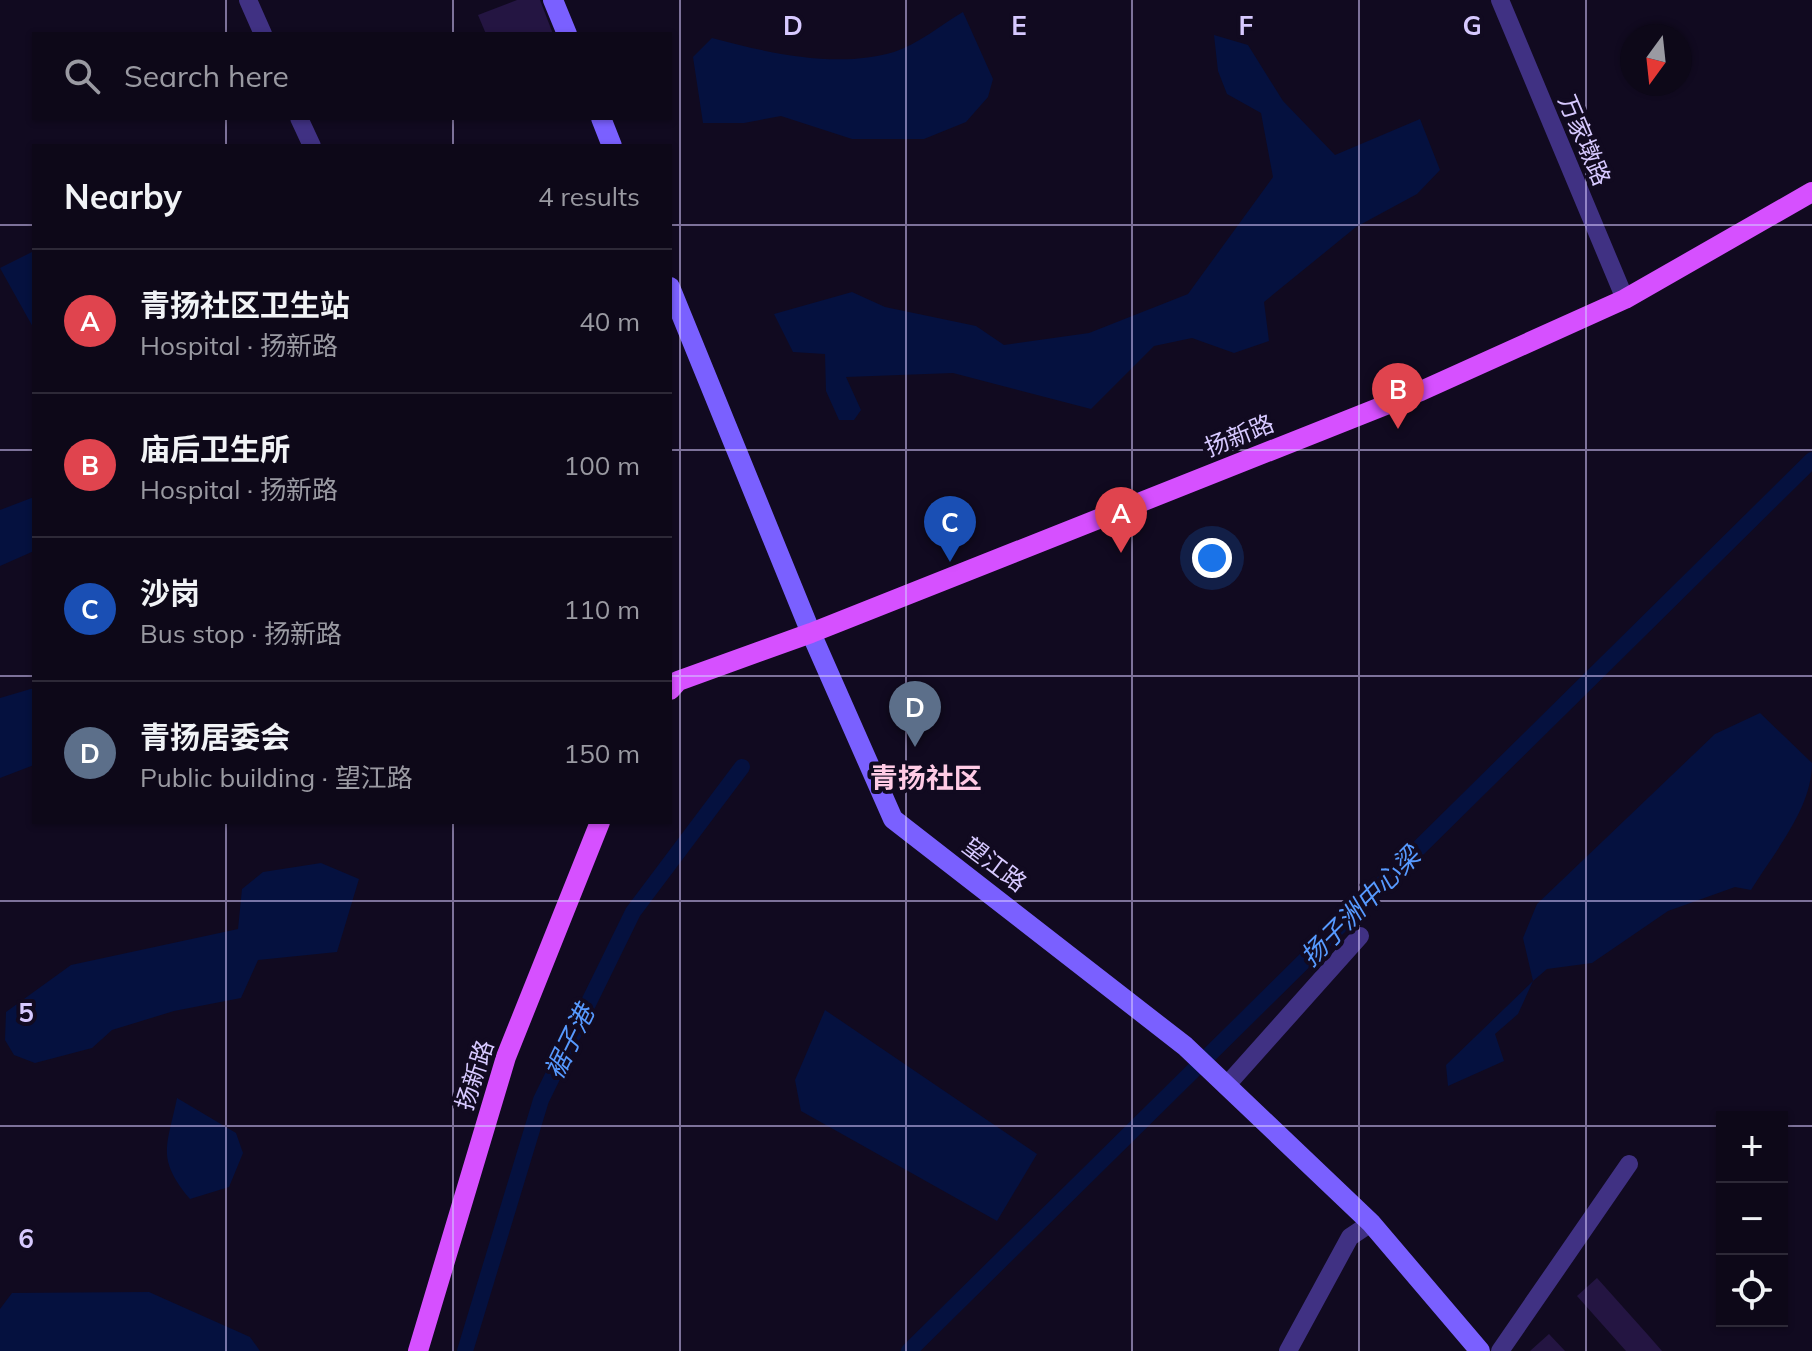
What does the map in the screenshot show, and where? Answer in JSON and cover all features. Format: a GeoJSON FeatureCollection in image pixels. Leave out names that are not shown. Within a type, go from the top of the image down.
{"type":"FeatureCollection","features":[{"type":"Feature","properties":{"kind":"main road","name":"扬新路"},"geometry":{"type":"LineString","coordinates":[[672,688],[678,681],[811,633],[1421,391],[1625,299],[1812,192]]}},
{"type":"Feature","properties":{"kind":"main road","name":"扬新路"},"geometry":{"type":"LineString","coordinates":[[418,1351],[506,1057],[599,824]]}},
{"type":"Feature","properties":{"kind":"street"},"geometry":{"type":"LineString","coordinates":[[248,0],[262,32]]}},
{"type":"Feature","properties":{"kind":"street"},"geometry":{"type":"LineString","coordinates":[[553,0],[566,32]]}},
{"type":"Feature","properties":{"kind":"street","name":"万家墩路"},"geometry":{"type":"LineString","coordinates":[[1500,0],[1625,299]]}},
{"type":"Feature","properties":{"kind":"street"},"geometry":{"type":"LineString","coordinates":[[300,120],[311,144]]}},
{"type":"Feature","properties":{"kind":"street"},"geometry":{"type":"LineString","coordinates":[[602,120],[611,144]]}},
{"type":"Feature","properties":{"kind":"street","name":"望江路"},"geometry":{"type":"LineString","coordinates":[[672,292],[811,633],[893,819],[1185,1046],[1371,1223],[1480,1351]]}},
{"type":"Feature","properties":{"kind":"street"},"geometry":{"type":"LineString","coordinates":[[1220,1080],[1360,936]]}},
{"type":"Feature","properties":{"kind":"street"},"geometry":{"type":"LineString","coordinates":[[1500,1351],[1629,1164]]}},
{"type":"Feature","properties":{"kind":"street"},"geometry":{"type":"LineString","coordinates":[[1288,1351],[1350,1237],[1371,1223]]}},
{"type":"Feature","properties":{"kind":"shaded area"},"geometry":{"type":"Polygon","coordinates":[[[963,12],[993,79],[988,97],[966,122],[924,139],[852,139],[781,116],[744,123],[703,123],[693,57],[712,38],[803,57],[872,57],[912,44],[963,12]]]}},
{"type":"Feature","properties":{"kind":"shaded area"},"geometry":{"type":"Polygon","coordinates":[[[1214,35],[1248,45],[1283,101],[1335,155],[1420,119],[1440,170],[1417,194],[1356,227],[1264,302],[1269,341],[1234,353],[1192,338],[1154,346],[1091,409],[953,373],[846,377],[861,410],[854,420],[839,420],[826,391],[825,354],[793,352],[774,314],[852,292],[885,307],[976,326],[1004,345],[1089,333],[1188,294],[1273,177],[1261,113],[1227,94],[1218,71],[1214,35]]]}},
{"type":"Feature","properties":{"kind":"shaded area"},"geometry":{"type":"Polygon","coordinates":[[[32,252],[32,325],[0,268],[32,252]]]}},
{"type":"Feature","properties":{"kind":"shaded area"},"geometry":{"type":"Polygon","coordinates":[[[32,498],[32,552],[0,566],[0,510],[32,498]]]}},
{"type":"Feature","properties":{"kind":"shaded area"},"geometry":{"type":"Polygon","coordinates":[[[32,689],[32,766],[0,778],[0,698],[32,689]]]}},
{"type":"Feature","properties":{"kind":"shaded area"},"geometry":{"type":"Polygon","coordinates":[[[1760,713],[1812,763],[1806,797],[1799,813],[1751,890],[1735,887],[1668,911],[1592,963],[1547,969],[1533,981],[1523,938],[1537,904],[1715,734],[1760,713]]]}},
{"type":"Feature","properties":{"kind":"shaded area"},"geometry":{"type":"Polygon","coordinates":[[[321,863],[359,879],[337,952],[258,960],[241,998],[174,1011],[112,1030],[92,1048],[35,1063],[14,1055],[5,1040],[6,1012],[71,965],[238,929],[242,889],[263,872],[321,863]]]}},
{"type":"Feature","properties":{"kind":"shaded area"},"geometry":{"type":"Polygon","coordinates":[[[1533,981],[1518,1014],[1495,1034],[1504,1061],[1448,1086],[1446,1065],[1533,981]]]}},
{"type":"Feature","properties":{"kind":"shaded area"},"geometry":{"type":"Polygon","coordinates":[[[825,1010],[1037,1154],[997,1221],[801,1111],[795,1080],[825,1010]]]}},
{"type":"Feature","properties":{"kind":"shaded area"},"geometry":{"type":"Polygon","coordinates":[[[177,1098],[236,1133],[243,1153],[229,1187],[190,1199],[179,1185],[168,1162],[167,1152],[177,1098]]]}},
{"type":"Feature","properties":{"kind":"shaded area"},"geometry":{"type":"Polygon","coordinates":[[[149,1292],[250,1337],[260,1351],[0,1351],[0,1309],[12,1293],[149,1292]]]}},
{"type":"Feature","properties":{"kind":"building"},"geometry":{"type":"Polygon","coordinates":[[[517,0],[540,0],[552,32],[485,32],[478,15],[517,0]]]}},
{"type":"Feature","properties":{"kind":"building"},"geometry":{"type":"Polygon","coordinates":[[[1597,1278],[1662,1351],[1626,1351],[1577,1296],[1597,1278]]]}},
{"type":"Feature","properties":{"kind":"building"},"geometry":{"type":"Polygon","coordinates":[[[1549,1334],[1565,1351],[1530,1351],[1549,1334]]]}},
{"type":"Feature","properties":{"kind":"waterway","name":"扬子洲中心梁"},"geometry":{"type":"LineString","coordinates":[[909,1351],[1812,460]]}},
{"type":"Feature","properties":{"kind":"waterway","name":"裾子港"},"geometry":{"type":"LineString","coordinates":[[465,1351],[541,1100],[633,912],[742,767]]}},
{"type":"Feature","properties":{"kind":"place","name":"庙后卫生所"},"geometry":{"type":"Point","coordinates":[1398,429]}},
{"type":"Feature","properties":{"kind":"place","name":"青扬社区卫生站"},"geometry":{"type":"Point","coordinates":[1121,553]}},
{"type":"Feature","properties":{"kind":"place","name":"沙岗"},"geometry":{"type":"Point","coordinates":[950,562]}},
{"type":"Feature","properties":{"kind":"place","name":"青扬居委会"},"geometry":{"type":"Point","coordinates":[915,747]}},
{"type":"Feature","properties":{"kind":"district","name":"青扬社区"},"geometry":{"type":"Point","coordinates":[926,777]}}]}
